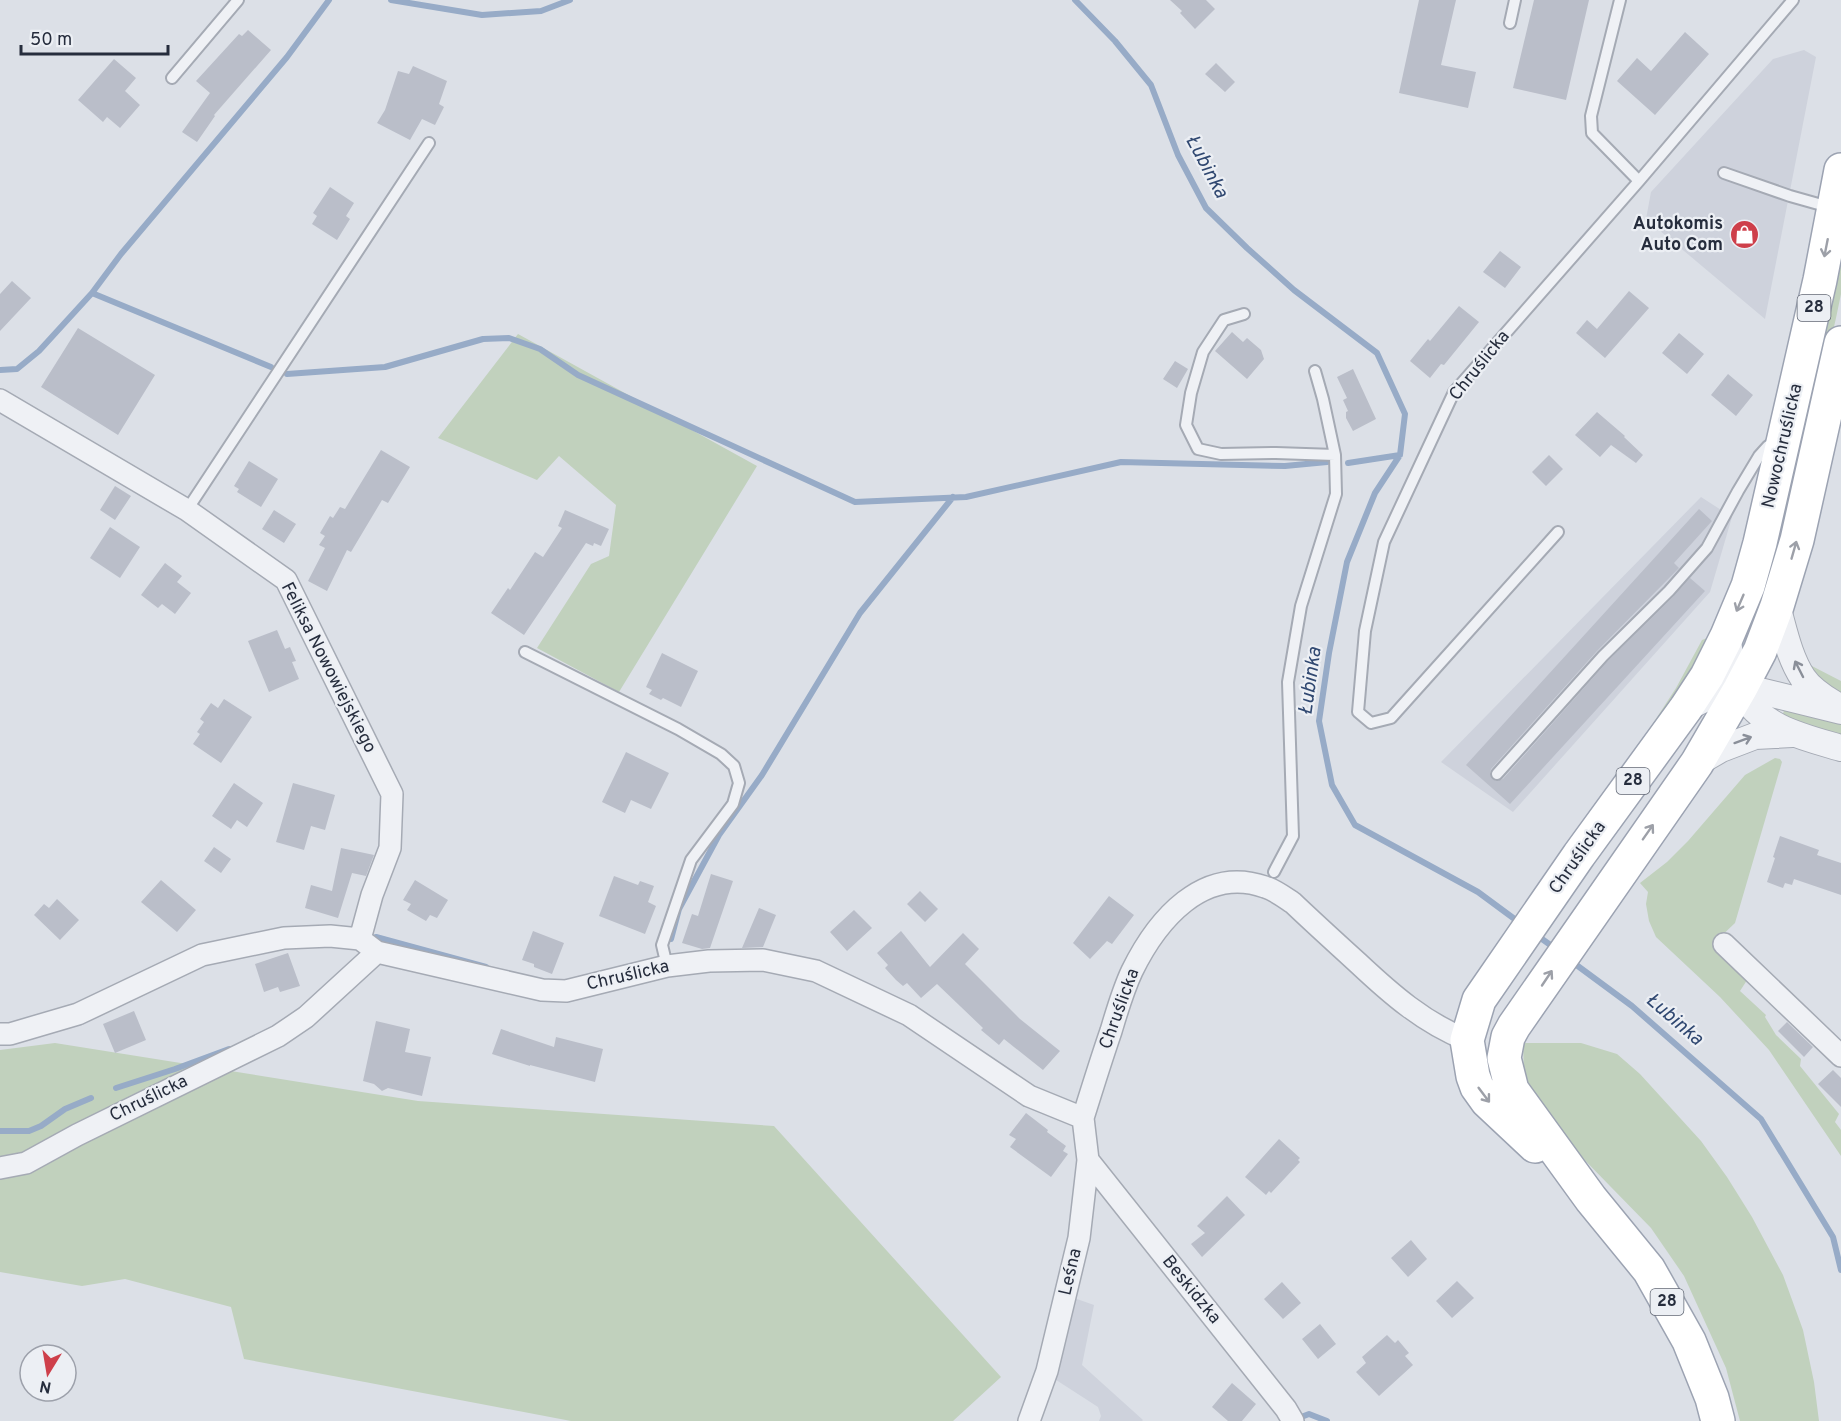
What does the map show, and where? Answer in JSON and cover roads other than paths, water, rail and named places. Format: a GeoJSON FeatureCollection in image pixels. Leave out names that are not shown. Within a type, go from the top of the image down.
{"type":"FeatureCollection","features":[{"type":"Feature","properties":{"kind":"main road","name":"Nowochruślicka"},"geometry":{"type":"LineString","coordinates":[[1686,708],[1707,676],[1748,586],[1783,446],[1837,209],[1841,170]]}},
{"type":"Feature","properties":{"kind":"main road","name":"Nowochruślicka"},"geometry":{"type":"LineString","coordinates":[[1697,763],[1760,651],[1777,606],[1797,540],[1830,410],[1841,343]]}},
{"type":"Feature","properties":{"kind":"main road","name":"Chruślicka"},"geometry":{"type":"LineString","coordinates":[[1467,1040],[1479,1000],[1579,855],[1686,708]]}},
{"type":"Feature","properties":{"kind":"main road","name":"28"},"geometry":{"type":"LineString","coordinates":[[1697,763],[1514,1026],[1508,1037],[1504,1058],[1512,1090],[1591,1199],[1649,1270],[1689,1341],[1712,1398],[1718,1421]]}},
{"type":"Feature","properties":{"kind":"main road","name":"28"},"geometry":{"type":"LineString","coordinates":[[1467,1040],[1473,1076],[1477,1087],[1487,1101],[1591,1199]]}},
{"type":"Feature","properties":{"kind":"main road"},"geometry":{"type":"LineString","coordinates":[[1467,1040],[1504,1058]]}},
{"type":"Feature","properties":{"kind":"street","name":"Feliksa Nowowiejskiego"},"geometry":{"type":"LineString","coordinates":[[0,400],[187,510],[286,580],[392,794],[390,848],[372,895],[368,946]]}},
{"type":"Feature","properties":{"kind":"street"},"geometry":{"type":"LineString","coordinates":[[1777,606],[1791,653],[1803,678],[1841,710]]}},
{"type":"Feature","properties":{"kind":"street"},"geometry":{"type":"LineString","coordinates":[[1727,636],[1733,670],[1740,689],[1750,705],[1773,725],[1793,734],[1841,748]]}},
{"type":"Feature","properties":{"kind":"street"},"geometry":{"type":"LineString","coordinates":[[1686,708],[1712,695],[1740,689],[1756,690],[1841,710]]}},
{"type":"Feature","properties":{"kind":"street"},"geometry":{"type":"LineString","coordinates":[[1697,763],[1721,749],[1755,736],[1793,734]]}},
{"type":"Feature","properties":{"kind":"street","name":"Chruślicka"},"geometry":{"type":"LineString","coordinates":[[0,1034],[10,1034],[78,1014],[202,955],[284,938],[330,936],[542,990],[566,991],[667,966],[709,961],[763,960],[816,971],[909,1015],[1029,1096],[1083,1118],[1122,994],[1141,955],[1168,917],[1199,890],[1219,883],[1252,883],[1277,892],[1293,903],[1414,1012],[1448,1033],[1467,1040]]}},
{"type":"Feature","properties":{"kind":"street"},"geometry":{"type":"LineString","coordinates":[[1724,944],[1841,1056]]}},
{"type":"Feature","properties":{"kind":"street","name":"Chruślicka"},"geometry":{"type":"LineString","coordinates":[[0,1168],[26,1163],[77,1135],[278,1036],[306,1017],[368,946]]}},
{"type":"Feature","properties":{"kind":"street","name":"Leśna"},"geometry":{"type":"LineString","coordinates":[[1029,1421],[1047,1371],[1079,1238],[1088,1160],[1083,1118]]}},
{"type":"Feature","properties":{"kind":"street","name":"Beskidzka"},"geometry":{"type":"LineString","coordinates":[[1088,1160],[1290,1415]]}},
{"type":"Feature","properties":{"kind":"lane"},"geometry":{"type":"LineString","coordinates":[[172,78],[238,0]]}},
{"type":"Feature","properties":{"kind":"lane"},"geometry":{"type":"LineString","coordinates":[[1510,22],[1515,0]]}},
{"type":"Feature","properties":{"kind":"lane"},"geometry":{"type":"LineString","coordinates":[[1620,0],[1591,116],[1592,133],[1639,181]]}},
{"type":"Feature","properties":{"kind":"lane","name":"Chruślicka"},"geometry":{"type":"LineString","coordinates":[[1558,532],[1391,718],[1371,723],[1358,712],[1365,631],[1384,542],[1454,392],[1639,181],[1793,0]]}},
{"type":"Feature","properties":{"kind":"lane"},"geometry":{"type":"LineString","coordinates":[[187,510],[429,142]]}},
{"type":"Feature","properties":{"kind":"lane"},"geometry":{"type":"LineString","coordinates":[[1724,172],[1790,196],[1837,209]]}},
{"type":"Feature","properties":{"kind":"lane"},"geometry":{"type":"LineString","coordinates":[[1244,314],[1224,320],[1203,352],[1191,393],[1186,425],[1198,449],[1221,454],[1335,455]]}},
{"type":"Feature","properties":{"kind":"lane"},"geometry":{"type":"LineString","coordinates":[[1274,872],[1293,836],[1288,682],[1301,606],[1336,494],[1335,455],[1315,371]]}},
{"type":"Feature","properties":{"kind":"lane"},"geometry":{"type":"LineString","coordinates":[[1497,774],[1603,656],[1670,591],[1707,548],[1759,456],[1768,446],[1783,446]]}},
{"type":"Feature","properties":{"kind":"lane"},"geometry":{"type":"LineString","coordinates":[[525,652],[678,729],[721,754],[734,766],[740,783],[733,804],[691,860],[662,945],[667,966]]}},
{"type":"Feature","properties":{"kind":"waterway"},"geometry":{"type":"LineString","coordinates":[[0,370],[17,369],[39,351],[92,293],[121,254],[287,57],[329,0]]}},
{"type":"Feature","properties":{"kind":"waterway","name":"Łubinka"},"geometry":{"type":"LineString","coordinates":[[391,0],[482,15],[541,11],[570,0]]}},
{"type":"Feature","properties":{"kind":"waterway","name":"Łubinka"},"geometry":{"type":"LineString","coordinates":[[1075,0],[1115,41],[1151,85],[1178,155],[1206,208],[1294,290],[1377,353],[1405,414],[1400,455],[1375,493],[1347,562],[1329,653],[1319,721],[1332,785],[1355,825],[1478,892],[1520,923]]}},
{"type":"Feature","properties":{"kind":"waterway"},"geometry":{"type":"LineString","coordinates":[[92,293],[271,367]]}},
{"type":"Feature","properties":{"kind":"waterway"},"geometry":{"type":"LineString","coordinates":[[287,374],[385,367],[483,339],[509,338],[540,349],[578,375],[855,502],[966,497],[1121,462],[1285,466],[1327,462]]}},
{"type":"Feature","properties":{"kind":"waterway"},"geometry":{"type":"LineString","coordinates":[[1348,463],[1400,455]]}},
{"type":"Feature","properties":{"kind":"waterway"},"geometry":{"type":"LineString","coordinates":[[671,939],[679,909],[719,835],[762,775],[860,613],[953,497]]}},
{"type":"Feature","properties":{"kind":"waterway","name":"Łubinka"},"geometry":{"type":"LineString","coordinates":[[1535,934],[1556,949]]}},
{"type":"Feature","properties":{"kind":"waterway"},"geometry":{"type":"LineString","coordinates":[[376,937],[486,967]]}},
{"type":"Feature","properties":{"kind":"waterway","name":"Łubinka"},"geometry":{"type":"LineString","coordinates":[[1571,961],[1632,1006],[1761,1119],[1833,1237],[1841,1270]]}},
{"type":"Feature","properties":{"kind":"waterway"},"geometry":{"type":"LineString","coordinates":[[116,1088],[229,1049]]}},
{"type":"Feature","properties":{"kind":"waterway"},"geometry":{"type":"LineString","coordinates":[[0,1131],[29,1131],[41,1126],[65,1109],[91,1098]]}},
{"type":"Feature","properties":{"kind":"waterway"},"geometry":{"type":"LineString","coordinates":[[1296,1419],[1309,1414],[1327,1421]]}},
{"type":"Feature","properties":{"kind":"place","name":"Autokomis Auto Com"},"geometry":{"type":"Point","coordinates":[1744,234]}}]}
